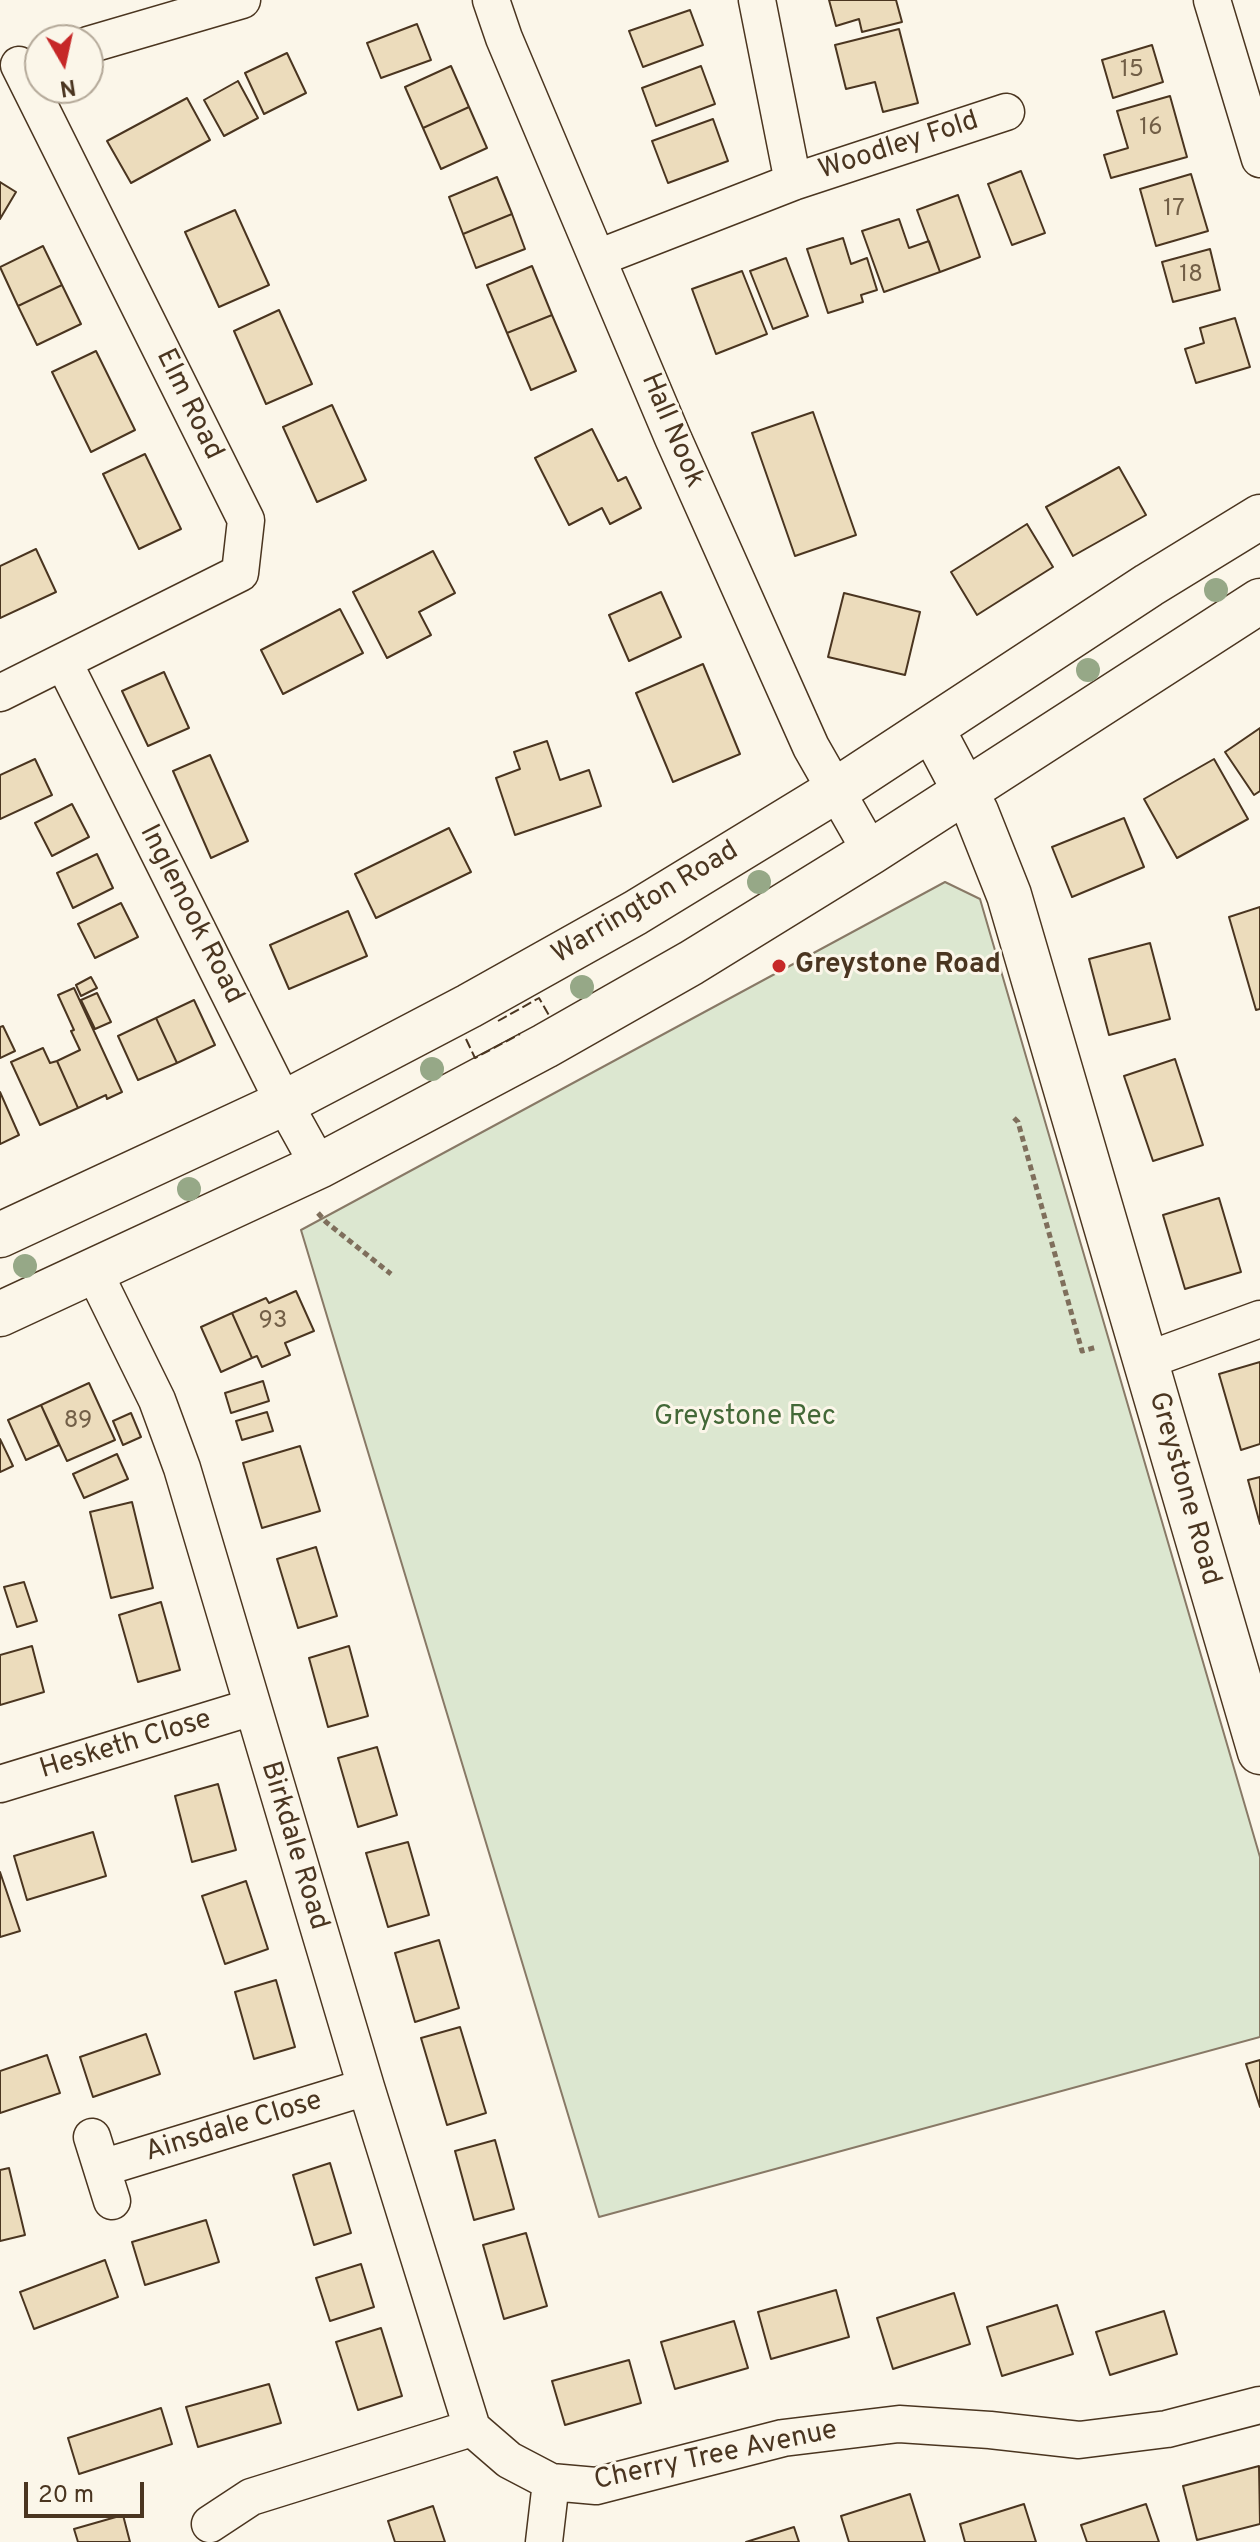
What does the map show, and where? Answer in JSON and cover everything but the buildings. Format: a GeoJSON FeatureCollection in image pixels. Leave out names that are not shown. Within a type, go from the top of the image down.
{"type":"FeatureCollection","features":[{"type":"Feature","properties":{"kind":"main road","name":"Warrington Road"},"geometry":{"type":"LineString","coordinates":[[0,1235],[284,1103],[469,1006],[635,913],[835,791],[1149,585],[1260,517]]}},
{"type":"Feature","properties":{"kind":"main road"},"geometry":{"type":"LineString","coordinates":[[0,1314],[94,1272],[316,1185],[545,1046],[678,971],[871,852],[1260,601]]}},
{"type":"Feature","properties":{"kind":"main road","name":"Greystone Road"},"geometry":{"type":"LineString","coordinates":[[932,729],[966,790],[1009,895],[1260,1752]]}},
{"type":"Feature","properties":{"kind":"street"},"geometry":{"type":"LineString","coordinates":[[104,40],[242,0]]}},
{"type":"Feature","properties":{"kind":"street","name":"Hall Nook"},"geometry":{"type":"LineString","coordinates":[[491,0],[504,38],[679,452],[811,747],[871,852]]}},
{"type":"Feature","properties":{"kind":"street","name":"Woodley Fold"},"geometry":{"type":"LineString","coordinates":[[757,0],[793,182]]}},
{"type":"Feature","properties":{"kind":"street"},"geometry":{"type":"LineString","coordinates":[[1212,0],[1259,154]]}},
{"type":"Feature","properties":{"kind":"street","name":"Elm Road"},"geometry":{"type":"LineString","coordinates":[[20,64],[246,520],[240,573],[64,663]]}},
{"type":"Feature","properties":{"kind":"street","name":"Woodley Fold"},"geometry":{"type":"LineString","coordinates":[[598,258],[793,182],[1006,112]]}},
{"type":"Feature","properties":{"kind":"street"},"geometry":{"type":"LineString","coordinates":[[0,693],[64,663]]}},
{"type":"Feature","properties":{"kind":"street","name":"Inglenook Road"},"geometry":{"type":"LineString","coordinates":[[64,663],[284,1103],[316,1185]]}},
{"type":"Feature","properties":{"kind":"street","name":"Birkdale Road"},"geometry":{"type":"LineString","coordinates":[[94,1272],[167,1424],[459,2395],[472,2428]]}},
{"type":"Feature","properties":{"kind":"street"},"geometry":{"type":"LineString","coordinates":[[1141,1349],[1260,1319]]}},
{"type":"Feature","properties":{"kind":"street","name":"Hesketh Close"},"geometry":{"type":"LineString","coordinates":[[0,1784],[252,1707]]}},
{"type":"Feature","properties":{"kind":"street","name":"Ainsdale Close"},"geometry":{"type":"LineString","coordinates":[[102,2168],[366,2087]]}},
{"type":"Feature","properties":{"kind":"street","name":"Cherry Tree Avenue"},"geometry":{"type":"LineString","coordinates":[[472,2428],[509,2460],[551,2482],[596,2486],[783,2438],[899,2424],[1079,2440],[1167,2429],[1260,2405]]}},
{"type":"Feature","properties":{"kind":"street"},"geometry":{"type":"LineString","coordinates":[[209,2520],[251,2497],[472,2428]]}},
{"type":"Feature","properties":{"kind":"street"},"geometry":{"type":"LineString","coordinates":[[544,2542],[551,2482]]}},
{"type":"Feature","properties":{"kind":"path"},"geometry":{"type":"LineString","coordinates":[[1014,1118],[1018,1122],[1082,1351],[1141,1349]]}},
{"type":"Feature","properties":{"kind":"path"},"geometry":{"type":"LineString","coordinates":[[316,1185],[326,1222],[391,1274]]}},
{"type":"Feature","properties":{"kind":"green space","name":"Greystone Rec"},"geometry":{"type":"Polygon","coordinates":[[[945,882],[980,899],[1260,1857],[1260,2037],[599,2217],[301,1230],[945,882]]]}},
{"type":"Feature","properties":{"kind":"fence"},"geometry":{"type":"LineString","coordinates":[[498,1021],[539,998],[550,1017]]}},
{"type":"Feature","properties":{"kind":"fence"},"geometry":{"type":"LineString","coordinates":[[466,1039],[475,1058],[520,1034]]}},
{"type":"Feature","properties":{"kind":"place","name":"Greystone Road"},"geometry":{"type":"Point","coordinates":[779,966]}}]}
